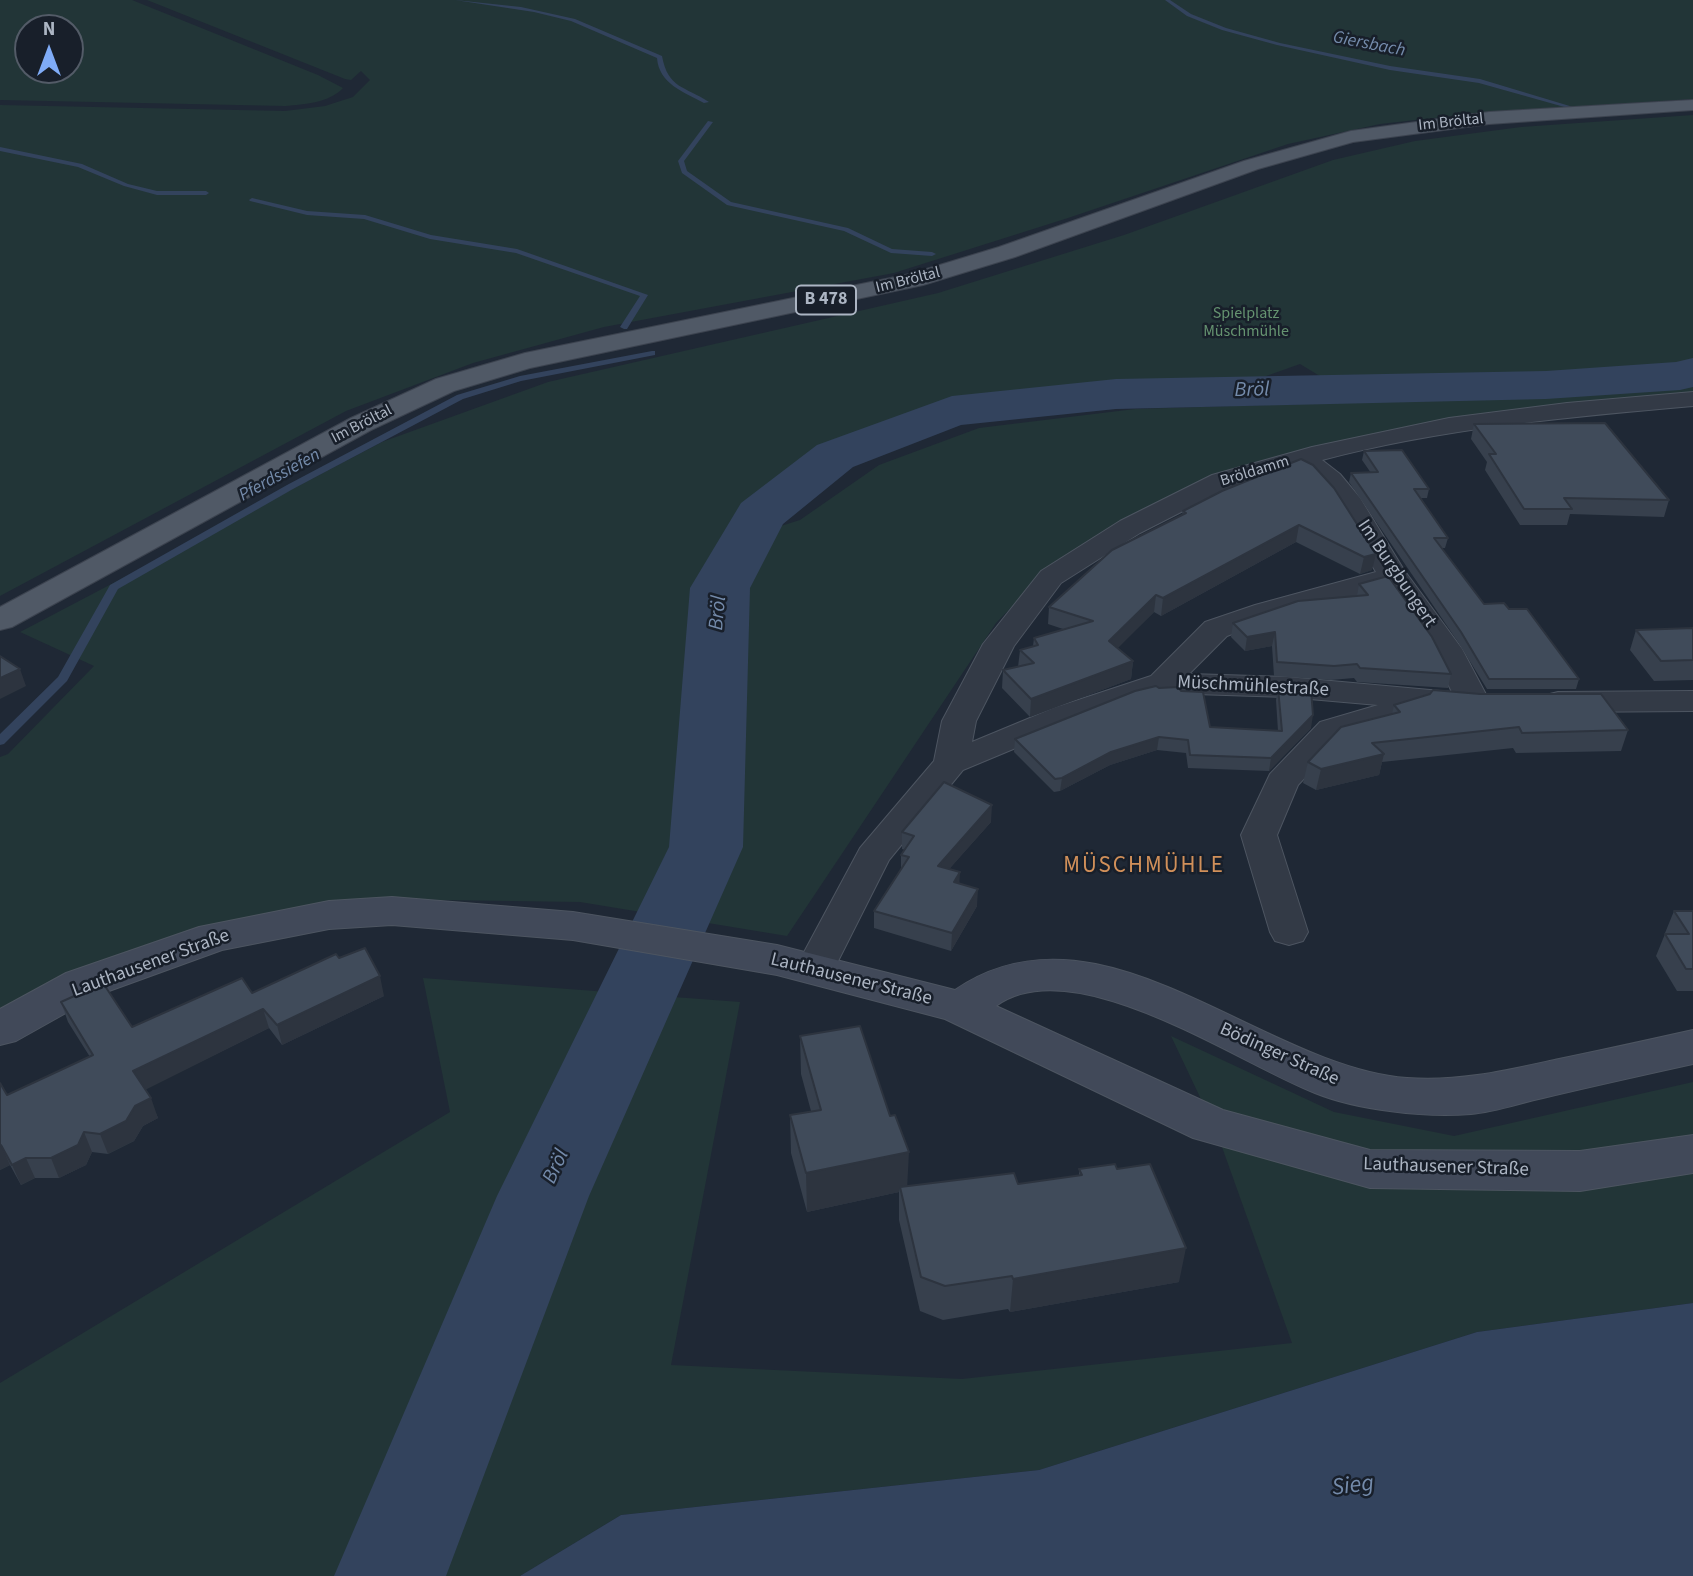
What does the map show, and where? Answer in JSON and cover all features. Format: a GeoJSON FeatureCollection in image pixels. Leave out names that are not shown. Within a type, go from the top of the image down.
{"type":"FeatureCollection","features":[{"type":"Feature","properties":{"kind":"main road","name":"Im Bröltal"},"geometry":{"type":"LineString","coordinates":[[0,620],[361,424],[445,385],[525,361],[915,280],[1007,253],[1251,164],[1351,137],[1489,118],[1693,105]]}},
{"type":"Feature","properties":{"kind":"street","name":"Bröldamm"},"geometry":{"type":"LineString","coordinates":[[951,762],[959,721],[999,645],[1051,577],[1130,527],[1221,481],[1303,457],[1409,433],[1493,419],[1693,399]]}},
{"type":"Feature","properties":{"kind":"street","name":"Im Burgbungert"},"geometry":{"type":"LineString","coordinates":[[1303,457],[1331,480],[1350,504],[1394,576],[1446,649],[1502,702]]}},
{"type":"Feature","properties":{"kind":"street"},"geometry":{"type":"LineString","coordinates":[[1162,682],[1216,629],[1266,611],[1394,576]]}},
{"type":"Feature","properties":{"kind":"street","name":"Müschmühlestraße"},"geometry":{"type":"LineString","coordinates":[[796,965],[873,856],[951,762],[1077,711],[1162,682],[1287,687],[1426,701],[1693,701]]}},
{"type":"Feature","properties":{"kind":"street"},"geometry":{"type":"LineString","coordinates":[[1289,932],[1259,835],[1282,781],[1332,729],[1426,701]]}},
{"type":"Feature","properties":{"kind":"street","name":"Lauthausener Straße"},"geometry":{"type":"LineString","coordinates":[[0,1029],[82,984],[214,937],[330,915],[392,911],[573,926],[796,965],[961,1008],[1210,1125],[1370,1169],[1580,1171],[1693,1154]]}},
{"type":"Feature","properties":{"kind":"street","name":"Bödinger Straße"},"geometry":{"type":"LineString","coordinates":[[961,1008],[995,984],[1048,974],[1097,980],[1154,998],[1332,1081],[1406,1096],[1472,1096],[1693,1047]]}},
{"type":"Feature","properties":{"kind":"green space"},"geometry":{"type":"Polygon","coordinates":[[[0,0],[132,0],[318,75],[343,88],[324,100],[285,106],[0,100],[0,0]]]}},
{"type":"Feature","properties":{"kind":"green space"},"geometry":{"type":"Polygon","coordinates":[[[147,0],[1693,0],[1693,99],[1487,112],[1380,124],[1288,144],[894,273],[604,327],[473,363],[346,411],[0,596],[0,105],[285,111],[325,106],[353,97],[370,80],[361,71],[351,80],[345,79],[147,0]]]}},
{"type":"Feature","properties":{"kind":"green space","name":"Spielplatz Müschmühle"},"geometry":{"type":"Polygon","coordinates":[[[1693,115],[1693,368],[1676,372],[1333,384],[1300,364],[1255,380],[1258,387],[1119,389],[949,409],[824,451],[746,512],[720,545],[800,520],[879,465],[979,428],[1135,409],[1562,396],[1693,385],[1693,396],[1575,406],[1217,478],[1041,577],[996,623],[787,936],[580,902],[371,899],[0,1014],[0,757],[8,754],[94,666],[20,632],[382,442],[548,382],[938,293],[1124,235],[1333,160],[1415,141],[1521,127],[1693,115]]]}},
{"type":"Feature","properties":{"kind":"green space"},"geometry":{"type":"Polygon","coordinates":[[[423,978],[740,1002],[671,1365],[962,1379],[1292,1343],[1217,1133],[1171,1036],[1334,1112],[1454,1136],[1693,1082],[1693,1303],[1477,1332],[1039,1470],[621,1515],[520,1576],[0,1576],[0,1383],[450,1112],[423,978]]]}},
{"type":"Feature","properties":{"kind":"water","name":"Sieg"},"geometry":{"type":"Polygon","coordinates":[[[1693,1303],[1693,1576],[520,1576],[621,1515],[1039,1470],[1477,1332],[1693,1303]]]}},
{"type":"Feature","properties":{"kind":"building"},"geometry":{"type":"Polygon","coordinates":[[[1605,423],[1669,500],[1564,498],[1572,509],[1524,509],[1489,454],[1496,454],[1474,424],[1605,423]]]}},
{"type":"Feature","properties":{"kind":"building"},"geometry":{"type":"Polygon","coordinates":[[[1402,450],[1429,489],[1414,489],[1448,538],[1434,538],[1484,604],[1504,603],[1509,609],[1527,609],[1579,679],[1489,679],[1461,632],[1351,473],[1378,472],[1364,451],[1402,450]]]}},
{"type":"Feature","properties":{"kind":"building"},"geometry":{"type":"Polygon","coordinates":[[[1301,459],[1313,465],[1334,488],[1376,554],[1364,557],[1299,525],[1163,598],[1156,595],[1109,641],[1133,661],[1031,699],[1003,670],[1034,663],[1020,650],[1038,645],[1034,638],[1093,621],[1049,607],[1112,550],[1186,513],[1183,511],[1222,491],[1301,459]]]}},
{"type":"Feature","properties":{"kind":"building"},"geometry":{"type":"Polygon","coordinates":[[[1388,576],[1432,637],[1451,674],[1360,668],[1357,664],[1334,666],[1277,662],[1275,632],[1247,637],[1233,623],[1298,601],[1368,595],[1359,584],[1388,576]]]}},
{"type":"Feature","properties":{"kind":"building"},"geometry":{"type":"Polygon","coordinates":[[[1693,628],[1693,660],[1661,661],[1636,630],[1693,628]]]}},
{"type":"Feature","properties":{"kind":"building"},"geometry":{"type":"Polygon","coordinates":[[[0,656],[20,669],[0,678],[0,656]]]}},
{"type":"Feature","properties":{"kind":"building"},"geometry":{"type":"Polygon","coordinates":[[[1156,686],[1203,692],[1210,727],[1282,731],[1278,688],[1311,690],[1313,715],[1271,758],[1190,755],[1188,740],[1159,737],[1111,752],[1062,778],[1055,779],[1015,739],[1135,691],[1156,686]]]}},
{"type":"Feature","properties":{"kind":"building"},"geometry":{"type":"Polygon","coordinates":[[[1433,690],[1480,694],[1601,694],[1628,730],[1522,733],[1519,727],[1372,743],[1384,754],[1321,769],[1308,762],[1341,727],[1400,712],[1394,705],[1430,694],[1433,690]]]}},
{"type":"Feature","properties":{"kind":"building"},"geometry":{"type":"Polygon","coordinates":[[[944,782],[992,805],[938,866],[960,872],[954,882],[978,889],[952,933],[874,911],[909,857],[901,855],[914,836],[902,832],[944,782]]]}},
{"type":"Feature","properties":{"kind":"building"},"geometry":{"type":"Polygon","coordinates":[[[1674,911],[1693,911],[1693,969],[1686,969],[1665,934],[1689,934],[1674,911]]]}},
{"type":"Feature","properties":{"kind":"building"},"geometry":{"type":"Polygon","coordinates":[[[365,948],[380,976],[277,1025],[263,1009],[133,1071],[151,1098],[135,1106],[126,1121],[100,1134],[84,1132],[78,1145],[51,1158],[26,1158],[12,1165],[0,1145],[0,1083],[7,1095],[93,1055],[61,1002],[103,983],[132,1027],[242,978],[252,993],[336,954],[339,958],[365,948]]]}},
{"type":"Feature","properties":{"kind":"building"},"geometry":{"type":"Polygon","coordinates":[[[860,1026],[890,1116],[895,1115],[909,1152],[806,1173],[790,1115],[821,1110],[800,1036],[860,1026]]]}},
{"type":"Feature","properties":{"kind":"building"},"geometry":{"type":"Polygon","coordinates":[[[1115,1164],[1117,1169],[1150,1164],[1186,1248],[1013,1279],[1012,1276],[945,1286],[921,1277],[900,1187],[1014,1173],[1018,1184],[1082,1175],[1079,1169],[1115,1164]]]}},
{"type":"Feature","properties":{"kind":"waterway"},"geometry":{"type":"LineString","coordinates":[[457,0],[547,13],[586,24],[660,57],[661,66],[669,80],[706,102]]}},
{"type":"Feature","properties":{"kind":"waterway","name":"Giersbach"},"geometry":{"type":"LineString","coordinates":[[1167,0],[1189,15],[1224,29],[1279,44],[1390,68],[1480,81],[1570,107]]}},
{"type":"Feature","properties":{"kind":"waterway"},"geometry":{"type":"LineString","coordinates":[[710,122],[681,161],[684,172],[729,204],[846,229],[891,251],[932,254]]}},
{"type":"Feature","properties":{"kind":"waterway","name":"Pferdssiefen"},"geometry":{"type":"LineString","coordinates":[[0,149],[80,165],[126,185],[157,193],[206,193]]}},
{"type":"Feature","properties":{"kind":"waterway","name":"Pferdssiefen"},"geometry":{"type":"LineString","coordinates":[[252,200],[307,213],[365,217],[430,237],[517,251],[644,295],[624,327]]}},
{"type":"Feature","properties":{"kind":"waterway","name":"Pferdssiefen"},"geometry":{"type":"LineString","coordinates":[[0,741],[63,679],[114,587],[290,487],[460,397],[520,379],[652,353]]}},
{"type":"Feature","properties":{"kind":"waterway","name":"Bröl"},"geometry":{"type":"LineString","coordinates":[[390,1576],[543,1196],[706,847],[720,588],[760,515],[835,456],[952,411],[1116,394],[1546,385],[1680,376],[1693,372]]}},
{"type":"Feature","properties":{"kind":"district","name":"MÜSCHMÜHLE"},"geometry":{"type":"Point","coordinates":[1144,867]}}]}
